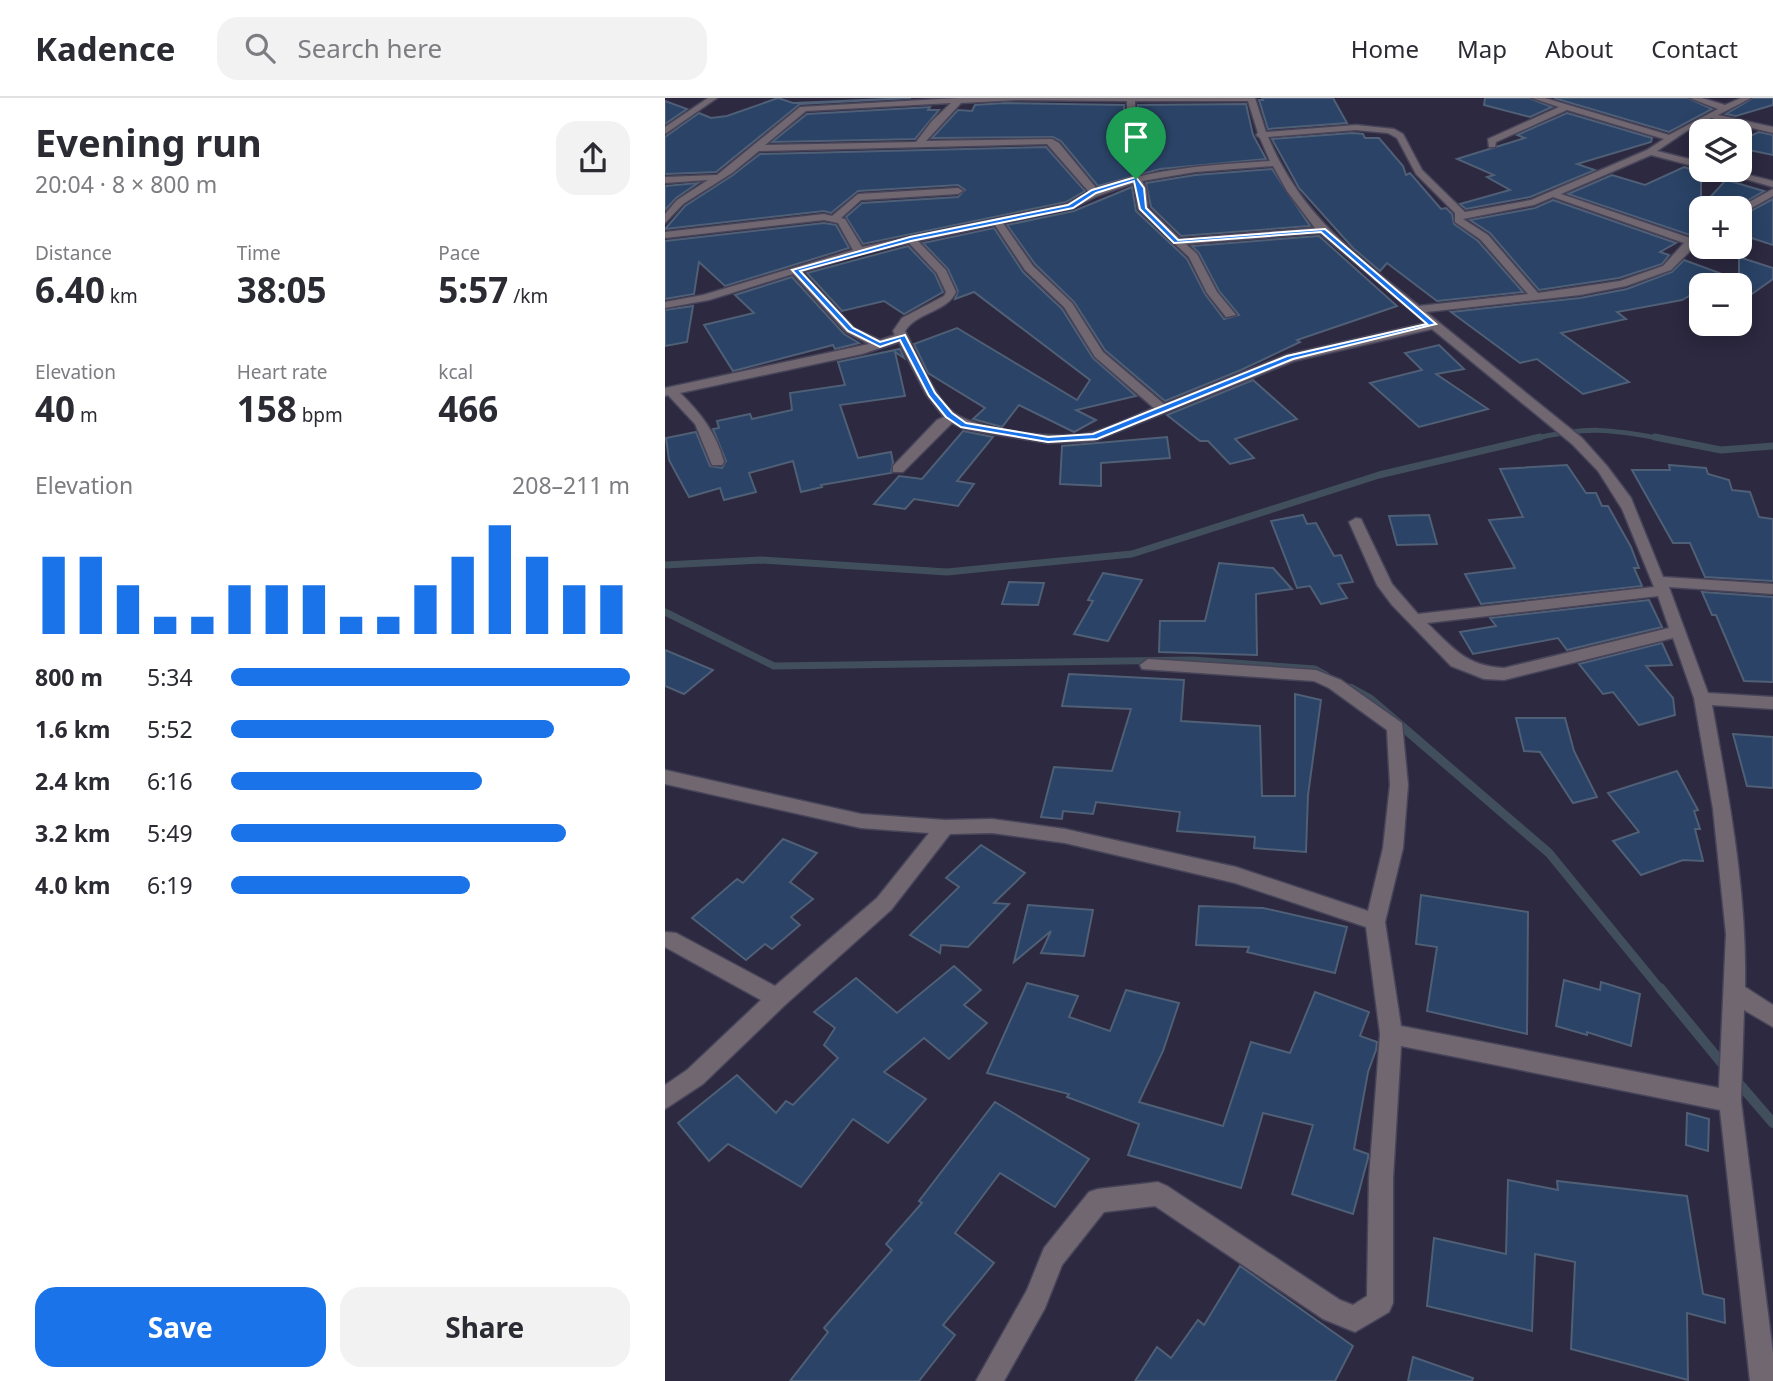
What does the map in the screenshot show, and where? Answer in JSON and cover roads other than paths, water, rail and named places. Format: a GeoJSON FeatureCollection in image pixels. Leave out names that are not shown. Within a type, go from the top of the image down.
{"type":"FeatureCollection","features":[{"type":"Feature","properties":{"kind":"street"},"geometry":{"type":"LineString","coordinates":[[665,131],[713,98]]}},
{"type":"Feature","properties":{"kind":"street"},"geometry":{"type":"LineString","coordinates":[[1536,98],[1670,138]]}},
{"type":"Feature","properties":{"kind":"street"},"geometry":{"type":"LineString","coordinates":[[1694,98],[1727,109]]}},
{"type":"Feature","properties":{"kind":"street"},"geometry":{"type":"LineString","coordinates":[[1461,216],[1534,202],[1650,152],[1670,138],[1748,98]]}},
{"type":"Feature","properties":{"kind":"street"},"geometry":{"type":"LineString","coordinates":[[919,144],[935,123],[961,99]]}},
{"type":"Feature","properties":{"kind":"street"},"geometry":{"type":"LineString","coordinates":[[665,220],[680,202],[720,176],[803,110],[813,107],[961,99],[1251,99],[1260,135],[1274,163],[1306,213],[1322,230],[1414,310],[1577,441],[1617,485],[1635,521],[1679,631],[1711,733],[1736,934],[1730,1101],[1763,1381]]}},
{"type":"Feature","properties":{"kind":"street"},"geometry":{"type":"LineString","coordinates":[[1127,144],[1131,138],[1131,99]]}},
{"type":"Feature","properties":{"kind":"street"},"geometry":{"type":"LineString","coordinates":[[1492,145],[1491,141],[1511,130],[1567,107]]}},
{"type":"Feature","properties":{"kind":"street"},"geometry":{"type":"LineString","coordinates":[[1712,116],[1773,130]]}},
{"type":"Feature","properties":{"kind":"street"},"geometry":{"type":"LineString","coordinates":[[1260,135],[1360,127],[1392,130],[1399,134],[1413,163],[1427,182],[1461,216]]}},
{"type":"Feature","properties":{"kind":"street"},"geometry":{"type":"LineString","coordinates":[[754,148],[1054,143],[1094,192]]}},
{"type":"Feature","properties":{"kind":"street"},"geometry":{"type":"LineString","coordinates":[[1650,152],[1689,162]]}},
{"type":"Feature","properties":{"kind":"street"},"geometry":{"type":"LineString","coordinates":[[665,305],[705,298],[859,251],[1070,206],[1094,192],[1136,179],[1177,172],[1274,163]]}},
{"type":"Feature","properties":{"kind":"street"},"geometry":{"type":"LineString","coordinates":[[665,180],[720,176]]}},
{"type":"Feature","properties":{"kind":"street"},"geometry":{"type":"LineString","coordinates":[[1136,179],[1141,188],[1143,209],[1193,256],[1212,293],[1230,315]]}},
{"type":"Feature","properties":{"kind":"street"},"geometry":{"type":"LineString","coordinates":[[1752,179],[1773,184]]}},
{"type":"Feature","properties":{"kind":"street"},"geometry":{"type":"LineString","coordinates":[[835,218],[858,197],[958,191]]}},
{"type":"Feature","properties":{"kind":"street"},"geometry":{"type":"LineString","coordinates":[[1752,204],[1773,192]]}},
{"type":"Feature","properties":{"kind":"street"},"geometry":{"type":"LineString","coordinates":[[1553,194],[1689,237]]}},
{"type":"Feature","properties":{"kind":"street"},"geometry":{"type":"LineString","coordinates":[[1461,216],[1458,220],[1484,237],[1535,296]]}},
{"type":"Feature","properties":{"kind":"street"},"geometry":{"type":"LineString","coordinates":[[667,233],[808,217],[835,218],[842,221],[859,251]]}},
{"type":"Feature","properties":{"kind":"street"},"geometry":{"type":"LineString","coordinates":[[996,220],[1029,268],[1068,305],[1099,354],[1162,409]]}},
{"type":"Feature","properties":{"kind":"street"},"geometry":{"type":"LineString","coordinates":[[1176,242],[1322,230]]}},
{"type":"Feature","properties":{"kind":"street"},"geometry":{"type":"LineString","coordinates":[[910,239],[942,272],[951,292],[947,298],[906,320],[899,331],[932,394],[964,425],[1048,439],[1094,437],[1290,358],[1433,324]]}},
{"type":"Feature","properties":{"kind":"street"},"geometry":{"type":"LineString","coordinates":[[1414,310],[1580,292],[1651,276],[1667,268],[1689,246]]}},
{"type":"Feature","properties":{"kind":"street"},"geometry":{"type":"LineString","coordinates":[[795,270],[850,330],[880,345]]}},
{"type":"Feature","properties":{"kind":"street"},"geometry":{"type":"LineString","coordinates":[[668,391],[880,345],[902,337]]}},
{"type":"Feature","properties":{"kind":"street"},"geometry":{"type":"LineString","coordinates":[[668,391],[700,419],[712,439],[717,462]]}},
{"type":"Feature","properties":{"kind":"street"},"geometry":{"type":"LineString","coordinates":[[898,469],[942,423],[954,417]]}},
{"type":"Feature","properties":{"kind":"street"},"geometry":{"type":"LineString","coordinates":[[1356,522],[1385,585],[1457,662],[1484,673],[1504,674],[1679,631]]}},
{"type":"Feature","properties":{"kind":"street"},"geometry":{"type":"LineString","coordinates":[[1417,620],[1660,586],[1773,589]]}},
{"type":"Feature","properties":{"kind":"street"},"geometry":{"type":"LineString","coordinates":[[989,1381],[1036,1298],[1053,1257],[1098,1201],[1158,1194],[1332,1310],[1355,1318],[1380,1303],[1381,1178],[1391,1034],[1375,922],[1393,848],[1399,785],[1396,727],[1335,684],[1315,676],[1149,665]]}},
{"type":"Feature","properties":{"kind":"street"},"geometry":{"type":"LineString","coordinates":[[1702,698],[1773,703]]}},
{"type":"Feature","properties":{"kind":"street"},"geometry":{"type":"LineString","coordinates":[[665,777],[861,821],[945,827],[992,826],[1065,836],[1236,875],[1375,922]]}},
{"type":"Feature","properties":{"kind":"street"},"geometry":{"type":"LineString","coordinates":[[665,1098],[695,1077],[777,998],[884,904],[945,827]]}},
{"type":"Feature","properties":{"kind":"street"},"geometry":{"type":"LineString","coordinates":[[669,939],[777,998]]}},
{"type":"Feature","properties":{"kind":"street"},"geometry":{"type":"LineString","coordinates":[[1734,992],[1773,1017]]}},
{"type":"Feature","properties":{"kind":"street"},"geometry":{"type":"LineString","coordinates":[[1391,1034],[1730,1101]]}},
{"type":"Feature","properties":{"kind":"waterway"},"geometry":{"type":"LineString","coordinates":[[1533,439],[1599,430],[1664,439]]}},
{"type":"Feature","properties":{"kind":"waterway"},"geometry":{"type":"LineString","coordinates":[[665,565],[761,560],[947,572],[1132,554],[1379,475],[1540,437]]}},
{"type":"Feature","properties":{"kind":"waterway"},"geometry":{"type":"LineString","coordinates":[[1655,437],[1721,450],[1773,446]]}},
{"type":"Feature","properties":{"kind":"waterway"},"geometry":{"type":"LineString","coordinates":[[665,612],[774,666],[1193,660],[1315,669],[1326,675]]}},
{"type":"Feature","properties":{"kind":"waterway"},"geometry":{"type":"LineString","coordinates":[[1350,688],[1370,699],[1549,853],[1661,990]]}},
{"type":"Feature","properties":{"kind":"waterway"},"geometry":{"type":"LineString","coordinates":[[1660,988],[1725,1067]]}},
{"type":"Feature","properties":{"kind":"waterway"},"geometry":{"type":"LineString","coordinates":[[1736,1080],[1773,1123]]}}]}
